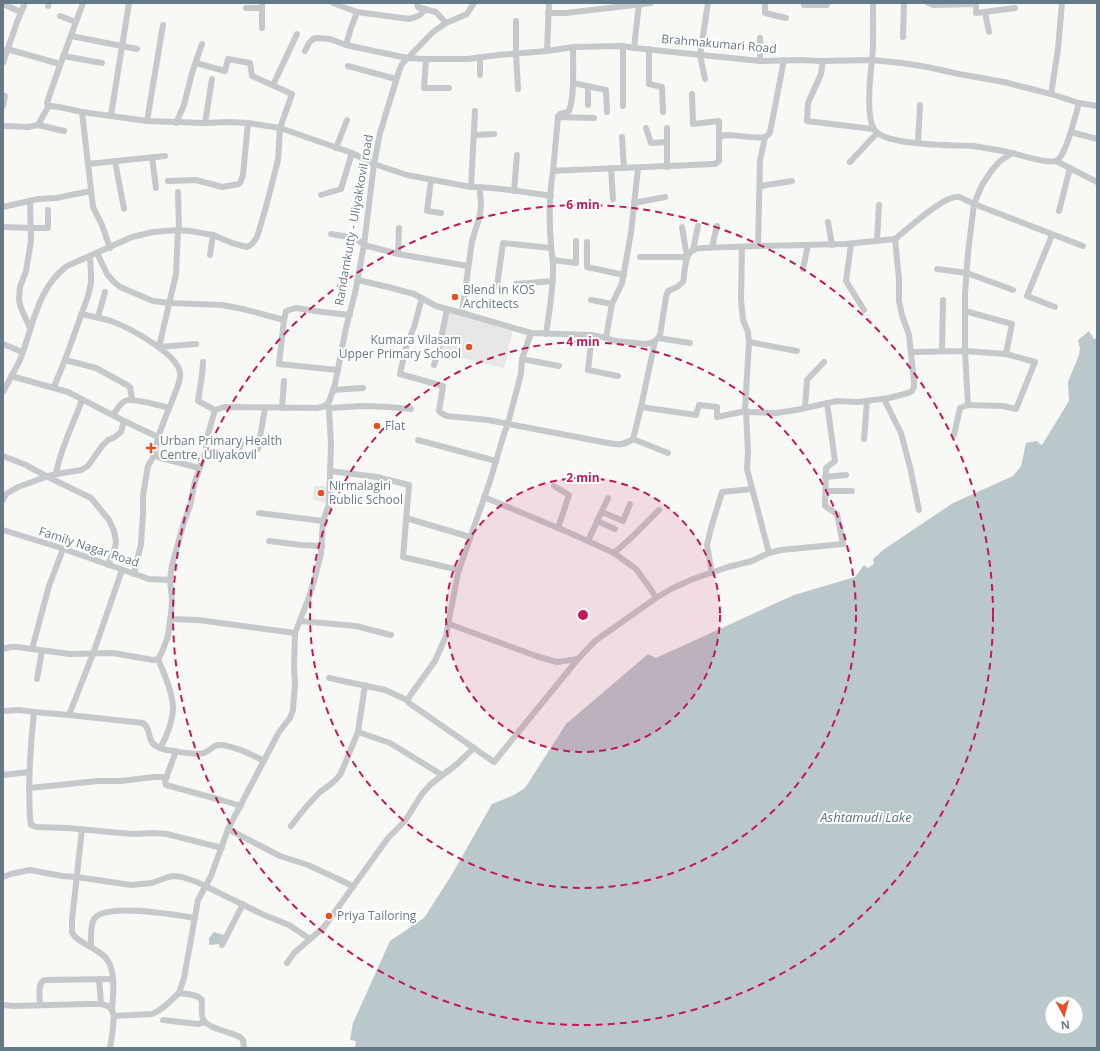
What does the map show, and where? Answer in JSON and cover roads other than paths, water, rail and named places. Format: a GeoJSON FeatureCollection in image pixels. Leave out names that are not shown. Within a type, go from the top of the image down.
{"type":"FeatureCollection","features":[{"type":"Feature","properties":{"kind":"street"},"geometry":{"type":"LineString","coordinates":[[3,63],[25,3]]}},
{"type":"Feature","properties":{"kind":"street"},"geometry":{"type":"LineString","coordinates":[[38,125],[48,108],[47,103],[60,64],[83,3]]}},
{"type":"Feature","properties":{"kind":"street"},"geometry":{"type":"LineString","coordinates":[[111,116],[129,3]]}},
{"type":"Feature","properties":{"kind":"street"},"geometry":{"type":"LineString","coordinates":[[333,3],[357,12],[409,19],[423,13],[425,9]]}},
{"type":"Feature","properties":{"kind":"street"},"geometry":{"type":"LineString","coordinates":[[416,3],[418,7],[436,12],[446,24]]}},
{"type":"Feature","properties":{"kind":"street","name":"Randamkutty - Uliyakkovil road"},"geometry":{"type":"LineString","coordinates":[[327,407],[331,398],[338,370],[346,328],[358,280],[374,164],[380,133],[396,79],[402,64],[407,58],[434,32],[446,24],[467,14],[474,3]]}},
{"type":"Feature","properties":{"kind":"street"},"geometry":{"type":"LineString","coordinates":[[547,51],[549,3]]}},
{"type":"Feature","properties":{"kind":"street"},"geometry":{"type":"LineString","coordinates":[[548,13],[566,13],[651,3]]}},
{"type":"Feature","properties":{"kind":"street"},"geometry":{"type":"LineString","coordinates":[[705,79],[700,55],[708,3]]}},
{"type":"Feature","properties":{"kind":"street"},"geometry":{"type":"LineString","coordinates":[[765,3],[765,13],[786,18]]}},
{"type":"Feature","properties":{"kind":"street"},"geometry":{"type":"LineString","coordinates":[[804,3],[804,5],[827,5]]}},
{"type":"Feature","properties":{"kind":"street"},"geometry":{"type":"LineString","coordinates":[[873,3],[870,120],[875,131]]}},
{"type":"Feature","properties":{"kind":"street"},"geometry":{"type":"LineString","coordinates":[[904,3],[904,37]]}},
{"type":"Feature","properties":{"kind":"street"},"geometry":{"type":"LineString","coordinates":[[928,3],[933,5],[976,4],[976,13],[1015,8]]}},
{"type":"Feature","properties":{"kind":"street"},"geometry":{"type":"LineString","coordinates":[[1051,94],[1058,50],[1062,3]]}},
{"type":"Feature","properties":{"kind":"street"},"geometry":{"type":"LineString","coordinates":[[3,4],[21,12]]}},
{"type":"Feature","properties":{"kind":"street"},"geometry":{"type":"LineString","coordinates":[[634,48],[639,4]]}},
{"type":"Feature","properties":{"kind":"street"},"geometry":{"type":"LineString","coordinates":[[246,8],[262,6],[262,28]]}},
{"type":"Feature","properties":{"kind":"street"},"geometry":{"type":"LineString","coordinates":[[346,45],[357,12]]}},
{"type":"Feature","properties":{"kind":"street"},"geometry":{"type":"LineString","coordinates":[[985,12],[989,32]]}},
{"type":"Feature","properties":{"kind":"street"},"geometry":{"type":"LineString","coordinates":[[60,16],[76,22]]}},
{"type":"Feature","properties":{"kind":"street"},"geometry":{"type":"LineString","coordinates":[[516,21],[518,89]]}},
{"type":"Feature","properties":{"kind":"street"},"geometry":{"type":"LineString","coordinates":[[147,121],[163,25]]}},
{"type":"Feature","properties":{"kind":"street"},"geometry":{"type":"LineString","coordinates":[[273,85],[298,34]]}},
{"type":"Feature","properties":{"kind":"street"},"geometry":{"type":"LineString","coordinates":[[71,36],[137,49]]}},
{"type":"Feature","properties":{"kind":"street","name":"Brahmakumari Road"},"geometry":{"type":"LineString","coordinates":[[305,51],[313,39],[317,38],[330,39],[346,45],[407,58],[426,59],[461,59],[547,51],[573,47],[623,46],[760,61],[872,60],[927,67],[1004,82],[1079,103],[1097,106]]}},
{"type":"Feature","properties":{"kind":"street"},"geometry":{"type":"LineString","coordinates":[[760,38],[760,61]]}},
{"type":"Feature","properties":{"kind":"street"},"geometry":{"type":"LineString","coordinates":[[176,123],[184,105],[192,73],[202,44]]}},
{"type":"Feature","properties":{"kind":"street"},"geometry":{"type":"LineString","coordinates":[[623,46],[623,106]]}},
{"type":"Feature","properties":{"kind":"street"},"geometry":{"type":"LineString","coordinates":[[546,334],[553,281],[550,223],[558,117],[560,114],[568,112],[571,107],[573,47]]}},
{"type":"Feature","properties":{"kind":"street"},"geometry":{"type":"LineString","coordinates":[[7,49],[60,64]]}},
{"type":"Feature","properties":{"kind":"street"},"geometry":{"type":"LineString","coordinates":[[649,50],[649,84],[662,87],[664,112]]}},
{"type":"Feature","properties":{"kind":"street"},"geometry":{"type":"LineString","coordinates":[[63,56],[102,63]]}},
{"type":"Feature","properties":{"kind":"street"},"geometry":{"type":"LineString","coordinates":[[480,57],[480,75]]}},
{"type":"Feature","properties":{"kind":"street"},"geometry":{"type":"LineString","coordinates":[[3,392],[22,352],[37,307],[55,277],[67,266],[132,237],[153,232],[179,230],[213,235],[232,244],[247,247],[252,244],[257,237],[278,160],[280,128],[292,94],[252,76],[250,63],[228,59],[225,71],[196,63]]}},
{"type":"Feature","properties":{"kind":"street"},"geometry":{"type":"LineString","coordinates":[[426,59],[424,88],[449,88]]}},
{"type":"Feature","properties":{"kind":"street"},"geometry":{"type":"LineString","coordinates":[[758,246],[760,161],[765,137],[770,132],[784,60]]}},
{"type":"Feature","properties":{"kind":"street"},"geometry":{"type":"LineString","coordinates":[[823,61],[820,74],[808,103],[807,121],[875,131],[892,139],[937,145],[973,146],[1056,161],[1097,182]]}},
{"type":"Feature","properties":{"kind":"street"},"geometry":{"type":"LineString","coordinates":[[348,66],[396,79]]}},
{"type":"Feature","properties":{"kind":"street"},"geometry":{"type":"LineString","coordinates":[[205,123],[212,79]]}},
{"type":"Feature","properties":{"kind":"street"},"geometry":{"type":"LineString","coordinates":[[573,83],[606,90],[607,112]]}},
{"type":"Feature","properties":{"kind":"street"},"geometry":{"type":"LineString","coordinates":[[588,86],[588,105]]}},
{"type":"Feature","properties":{"kind":"street"},"geometry":{"type":"LineString","coordinates":[[553,171],[667,167],[717,163],[719,161],[718,121],[693,124],[692,94]]}},
{"type":"Feature","properties":{"kind":"street"},"geometry":{"type":"LineString","coordinates":[[3,106],[5,96]]}},
{"type":"Feature","properties":{"kind":"street"},"geometry":{"type":"LineString","coordinates":[[1056,161],[1064,150],[1079,103]]}},
{"type":"Feature","properties":{"kind":"street"},"geometry":{"type":"LineString","coordinates":[[918,143],[920,105]]}},
{"type":"Feature","properties":{"kind":"street"},"geometry":{"type":"LineString","coordinates":[[48,108],[51,106],[59,107],[82,112],[147,121],[176,123],[248,123],[280,128],[352,153],[374,164],[407,175],[471,187],[551,196]]}},
{"type":"Feature","properties":{"kind":"street"},"geometry":{"type":"LineString","coordinates":[[471,187],[475,111]]}},
{"type":"Feature","properties":{"kind":"street"},"geometry":{"type":"LineString","coordinates":[[82,112],[93,207],[102,225],[110,248]]}},
{"type":"Feature","properties":{"kind":"street"},"geometry":{"type":"LineString","coordinates":[[558,117],[594,118]]}},
{"type":"Feature","properties":{"kind":"street"},"geometry":{"type":"LineString","coordinates":[[336,148],[347,120]]}},
{"type":"Feature","properties":{"kind":"street"},"geometry":{"type":"LineString","coordinates":[[168,181],[196,180],[222,187],[239,184],[244,175],[248,123]]}},
{"type":"Feature","properties":{"kind":"street"},"geometry":{"type":"LineString","coordinates":[[3,126],[28,127],[38,125],[64,131]]}},
{"type":"Feature","properties":{"kind":"street"},"geometry":{"type":"LineString","coordinates":[[646,128],[651,143],[667,142]]}},
{"type":"Feature","properties":{"kind":"street"},"geometry":{"type":"LineString","coordinates":[[667,167],[668,128]]}},
{"type":"Feature","properties":{"kind":"street"},"geometry":{"type":"LineString","coordinates":[[850,162],[875,131]]}},
{"type":"Feature","properties":{"kind":"street"},"geometry":{"type":"LineString","coordinates":[[1071,132],[1097,139]]}},
{"type":"Feature","properties":{"kind":"street"},"geometry":{"type":"LineString","coordinates":[[474,135],[494,134]]}},
{"type":"Feature","properties":{"kind":"street"},"geometry":{"type":"LineString","coordinates":[[719,140],[722,136],[726,135],[765,137]]}},
{"type":"Feature","properties":{"kind":"street"},"geometry":{"type":"LineString","coordinates":[[622,137],[624,168]]}},
{"type":"Feature","properties":{"kind":"street"},"geometry":{"type":"LineString","coordinates":[[321,196],[341,189],[352,153]]}},
{"type":"Feature","properties":{"kind":"street"},"geometry":{"type":"LineString","coordinates":[[968,405],[965,351],[965,294],[974,204],[982,185],[992,170],[1000,161],[1012,153]]}},
{"type":"Feature","properties":{"kind":"street"},"geometry":{"type":"LineString","coordinates":[[514,191],[517,155]]}},
{"type":"Feature","properties":{"kind":"street"},"geometry":{"type":"LineString","coordinates":[[88,164],[165,156]]}},
{"type":"Feature","properties":{"kind":"street"},"geometry":{"type":"LineString","coordinates":[[152,158],[156,188]]}},
{"type":"Feature","properties":{"kind":"street"},"geometry":{"type":"LineString","coordinates":[[115,161],[124,209]]}},
{"type":"Feature","properties":{"kind":"street"},"geometry":{"type":"LineString","coordinates":[[611,168],[613,199]]}},
{"type":"Feature","properties":{"kind":"street"},"geometry":{"type":"LineString","coordinates":[[606,338],[612,304],[622,283],[624,275],[631,233],[638,168]]}},
{"type":"Feature","properties":{"kind":"street"},"geometry":{"type":"LineString","coordinates":[[1059,211],[1070,168]]}},
{"type":"Feature","properties":{"kind":"street"},"geometry":{"type":"LineString","coordinates":[[431,180],[428,211],[441,213]]}},
{"type":"Feature","properties":{"kind":"street"},"geometry":{"type":"LineString","coordinates":[[760,186],[792,181]]}},
{"type":"Feature","properties":{"kind":"street"},"geometry":{"type":"LineString","coordinates":[[462,313],[472,240],[480,215],[480,187]]}},
{"type":"Feature","properties":{"kind":"street"},"geometry":{"type":"LineString","coordinates":[[3,207],[38,199],[56,198],[91,191]]}},
{"type":"Feature","properties":{"kind":"street"},"geometry":{"type":"LineString","coordinates":[[159,347],[176,274],[179,230],[178,192]]}},
{"type":"Feature","properties":{"kind":"street"},"geometry":{"type":"LineString","coordinates":[[634,203],[665,197]]}},
{"type":"Feature","properties":{"kind":"street"},"geometry":{"type":"LineString","coordinates":[[692,250],[712,247],[851,244],[895,239],[936,206],[949,198],[959,197],[1083,246]]}},
{"type":"Feature","properties":{"kind":"street"},"geometry":{"type":"LineString","coordinates":[[30,201],[30,246],[26,270],[20,288],[19,300],[30,328]]}},
{"type":"Feature","properties":{"kind":"street"},"geometry":{"type":"LineString","coordinates":[[877,241],[879,205]]}},
{"type":"Feature","properties":{"kind":"street"},"geometry":{"type":"LineString","coordinates":[[3,227],[48,228],[48,210]]}},
{"type":"Feature","properties":{"kind":"street"},"geometry":{"type":"LineString","coordinates":[[828,222],[832,245]]}},
{"type":"Feature","properties":{"kind":"street"},"geometry":{"type":"LineString","coordinates":[[687,257],[692,250],[698,226]]}},
{"type":"Feature","properties":{"kind":"street"},"geometry":{"type":"LineString","coordinates":[[712,247],[717,226]]}},
{"type":"Feature","properties":{"kind":"street"},"geometry":{"type":"LineString","coordinates":[[422,298],[414,327],[406,348],[400,374],[443,386],[439,411],[441,413],[447,416],[475,418],[508,423],[618,445],[624,444],[633,439],[668,291],[677,287],[683,282],[687,257],[682,227]]}},
{"type":"Feature","properties":{"kind":"street"},"geometry":{"type":"LineString","coordinates":[[398,228],[398,254]]}},
{"type":"Feature","properties":{"kind":"street"},"geometry":{"type":"LineString","coordinates":[[331,234],[355,238],[364,245],[398,254],[468,266]]}},
{"type":"Feature","properties":{"kind":"street"},"geometry":{"type":"LineString","coordinates":[[1052,234],[1027,296],[1055,307]]}},
{"type":"Feature","properties":{"kind":"street"},"geometry":{"type":"LineString","coordinates":[[210,255],[213,235]]}},
{"type":"Feature","properties":{"kind":"street"},"geometry":{"type":"LineString","coordinates":[[641,407],[696,415],[699,405],[717,406],[717,417],[746,411],[754,413],[776,413],[837,401],[858,402],[884,399],[912,391],[914,382],[912,352],[909,335],[902,315],[899,300],[899,279],[895,239]]}},
{"type":"Feature","properties":{"kind":"street"},"geometry":{"type":"LineString","coordinates":[[553,260],[576,263],[576,241]]}},
{"type":"Feature","properties":{"kind":"street"},"geometry":{"type":"LineString","coordinates":[[587,242],[587,267],[624,275]]}},
{"type":"Feature","properties":{"kind":"street"},"geometry":{"type":"LineString","coordinates":[[497,286],[503,243],[551,248]]}},
{"type":"Feature","properties":{"kind":"street"},"geometry":{"type":"LineString","coordinates":[[851,244],[846,281],[864,310]]}},
{"type":"Feature","properties":{"kind":"street"},"geometry":{"type":"LineString","coordinates":[[803,269],[808,245]]}},
{"type":"Feature","properties":{"kind":"street"},"geometry":{"type":"LineString","coordinates":[[742,247],[741,299],[743,320],[748,332],[749,342],[745,407],[748,453],[746,469],[769,553]]}},
{"type":"Feature","properties":{"kind":"street"},"geometry":{"type":"LineString","coordinates":[[97,253],[107,274],[117,285],[153,301],[222,305],[284,320]]}},
{"type":"Feature","properties":{"kind":"street"},"geometry":{"type":"LineString","coordinates":[[54,387],[88,296],[92,274],[90,256]]}},
{"type":"Feature","properties":{"kind":"street"},"geometry":{"type":"LineString","coordinates":[[640,257],[687,257]]}},
{"type":"Feature","properties":{"kind":"street"},"geometry":{"type":"LineString","coordinates":[[937,269],[967,273],[1013,290]]}},
{"type":"Feature","properties":{"kind":"street"},"geometry":{"type":"LineString","coordinates":[[358,280],[414,294],[447,310],[531,333],[592,335],[616,341],[646,344],[656,340],[690,343]]}},
{"type":"Feature","properties":{"kind":"street"},"geometry":{"type":"LineString","coordinates":[[516,284],[553,281]]}},
{"type":"Feature","properties":{"kind":"street"},"geometry":{"type":"LineString","coordinates":[[98,317],[105,292]]}},
{"type":"Feature","properties":{"kind":"street"},"geometry":{"type":"LineString","coordinates":[[591,300],[612,304]]}},
{"type":"Feature","properties":{"kind":"street"},"geometry":{"type":"LineString","coordinates":[[942,351],[943,300]]}},
{"type":"Feature","properties":{"kind":"street"},"geometry":{"type":"LineString","coordinates":[[338,370],[279,364],[284,320],[286,311],[296,308],[350,315]]}},
{"type":"Feature","properties":{"kind":"street"},"geometry":{"type":"LineString","coordinates":[[434,365],[447,310]]}},
{"type":"Feature","properties":{"kind":"street"},"geometry":{"type":"LineString","coordinates":[[965,311],[1012,324],[1006,354]]}},
{"type":"Feature","properties":{"kind":"street"},"geometry":{"type":"LineString","coordinates":[[81,314],[98,317],[143,336],[159,347],[176,362],[180,371],[180,382],[158,437],[155,454],[148,466],[143,495],[141,544],[134,574]]}},
{"type":"Feature","properties":{"kind":"street"},"geometry":{"type":"LineString","coordinates":[[407,700],[435,661],[446,636],[459,570],[508,423],[521,374],[522,359],[531,333]]}},
{"type":"Feature","properties":{"kind":"street"},"geometry":{"type":"LineString","coordinates":[[592,335],[588,370],[618,376]]}},
{"type":"Feature","properties":{"kind":"street"},"geometry":{"type":"LineString","coordinates":[[749,342],[797,351]]}},
{"type":"Feature","properties":{"kind":"street"},"geometry":{"type":"LineString","coordinates":[[3,344],[22,352]]}},
{"type":"Feature","properties":{"kind":"street"},"geometry":{"type":"LineString","coordinates":[[159,347],[196,344]]}},
{"type":"Feature","properties":{"kind":"street"},"geometry":{"type":"LineString","coordinates":[[912,352],[965,351],[1006,354],[1035,362],[1016,409],[1003,406],[968,405],[960,408],[954,435]]}},
{"type":"Feature","properties":{"kind":"street"},"geometry":{"type":"LineString","coordinates":[[522,359],[559,366]]}},
{"type":"Feature","properties":{"kind":"street"},"geometry":{"type":"LineString","coordinates":[[65,360],[96,368],[127,385],[130,387],[132,399]]}},
{"type":"Feature","properties":{"kind":"street"},"geometry":{"type":"LineString","coordinates":[[203,362],[198,401],[215,410],[224,407],[317,408],[363,406],[389,406],[411,409]]}},
{"type":"Feature","properties":{"kind":"street"},"geometry":{"type":"LineString","coordinates":[[805,408],[807,380],[824,362]]}},
{"type":"Feature","properties":{"kind":"street"},"geometry":{"type":"LineString","coordinates":[[11,376],[37,384],[54,387],[76,395],[82,400],[158,437]]}},
{"type":"Feature","properties":{"kind":"street"},"geometry":{"type":"LineString","coordinates":[[282,408],[284,381]]}},
{"type":"Feature","properties":{"kind":"street"},"geometry":{"type":"LineString","coordinates":[[333,390],[363,388]]}},
{"type":"Feature","properties":{"kind":"street"},"geometry":{"type":"LineString","coordinates":[[113,415],[122,402],[128,399],[169,408]]}},
{"type":"Feature","properties":{"kind":"street"},"geometry":{"type":"LineString","coordinates":[[884,399],[901,433],[919,510]]}},
{"type":"Feature","properties":{"kind":"street"},"geometry":{"type":"LineString","coordinates":[[56,474],[70,429],[82,400]]}},
{"type":"Feature","properties":{"kind":"street"},"geometry":{"type":"LineString","coordinates":[[864,439],[867,401]]}},
{"type":"Feature","properties":{"kind":"street"},"geometry":{"type":"LineString","coordinates":[[330,678],[385,690],[407,700],[409,703],[494,762],[578,659],[595,641],[656,598],[693,579],[752,561],[769,553],[781,550],[843,544],[836,514],[825,506],[826,468],[835,461],[827,403]]}},
{"type":"Feature","properties":{"kind":"street"},"geometry":{"type":"LineString","coordinates":[[113,1013],[152,1014],[165,1006],[179,993],[184,978],[198,900],[206,886],[222,848],[228,829],[280,732],[290,718],[293,710],[296,683],[294,666],[295,633],[314,581],[321,554],[323,521],[329,504],[331,444],[327,407]]}},
{"type":"Feature","properties":{"kind":"street"},"geometry":{"type":"LineString","coordinates":[[258,449],[265,408]]}},
{"type":"Feature","properties":{"kind":"street"},"geometry":{"type":"LineString","coordinates":[[158,659],[168,636],[172,600],[170,580],[172,565],[190,506],[195,481],[206,451],[207,438],[215,410]]}},
{"type":"Feature","properties":{"kind":"street"},"geometry":{"type":"LineString","coordinates":[[3,500],[6,494],[18,487],[46,476],[81,470],[88,466],[102,446],[108,440],[121,432],[124,421]]}},
{"type":"Feature","properties":{"kind":"street"},"geometry":{"type":"LineString","coordinates":[[633,439],[668,453]]}},
{"type":"Feature","properties":{"kind":"street"},"geometry":{"type":"LineString","coordinates":[[418,440],[496,461]]}},
{"type":"Feature","properties":{"kind":"street"},"geometry":{"type":"LineString","coordinates":[[206,451],[237,456],[241,443]]}},
{"type":"Feature","properties":{"kind":"street"},"geometry":{"type":"LineString","coordinates":[[155,454],[161,458],[199,468]]}},
{"type":"Feature","properties":{"kind":"street"},"geometry":{"type":"LineString","coordinates":[[3,456],[26,465],[91,498],[109,520],[114,531],[116,541],[115,548],[108,565]]}},
{"type":"Feature","properties":{"kind":"street"},"geometry":{"type":"LineString","coordinates":[[330,471],[377,477],[409,485],[403,557],[459,570]]}},
{"type":"Feature","properties":{"kind":"street"},"geometry":{"type":"LineString","coordinates":[[826,478],[846,476]]}},
{"type":"Feature","properties":{"kind":"street"},"geometry":{"type":"LineString","coordinates":[[554,486],[569,495],[558,528]]}},
{"type":"Feature","properties":{"kind":"street"},"geometry":{"type":"LineString","coordinates":[[712,573],[707,545],[722,492],[752,489]]}},
{"type":"Feature","properties":{"kind":"street"},"geometry":{"type":"LineString","coordinates":[[826,491],[852,491]]}},
{"type":"Feature","properties":{"kind":"street"},"geometry":{"type":"LineString","coordinates":[[484,497],[614,553],[636,569],[656,598]]}},
{"type":"Feature","properties":{"kind":"street"},"geometry":{"type":"LineString","coordinates":[[588,541],[608,498]]}},
{"type":"Feature","properties":{"kind":"street"},"geometry":{"type":"LineString","coordinates":[[602,512],[623,521],[630,504]]}},
{"type":"Feature","properties":{"kind":"street"},"geometry":{"type":"LineString","coordinates":[[614,553],[659,510]]}},
{"type":"Feature","properties":{"kind":"street"},"geometry":{"type":"LineString","coordinates":[[259,513],[323,521]]}},
{"type":"Feature","properties":{"kind":"street"},"geometry":{"type":"LineString","coordinates":[[406,518],[470,537]]}},
{"type":"Feature","properties":{"kind":"street"},"geometry":{"type":"LineString","coordinates":[[597,521],[615,529]]}},
{"type":"Feature","properties":{"kind":"street","name":"Family Nagar Road"},"geometry":{"type":"LineString","coordinates":[[3,530],[63,549],[148,579],[170,580]]}},
{"type":"Feature","properties":{"kind":"street"},"geometry":{"type":"LineString","coordinates":[[269,540],[301,545],[322,546]]}},
{"type":"Feature","properties":{"kind":"street"},"geometry":{"type":"LineString","coordinates":[[32,649],[49,586],[63,549]]}},
{"type":"Feature","properties":{"kind":"street"},"geometry":{"type":"LineString","coordinates":[[69,715],[93,654],[122,570]]}},
{"type":"Feature","properties":{"kind":"street"},"geometry":{"type":"LineString","coordinates":[[170,619],[198,620],[295,633]]}},
{"type":"Feature","properties":{"kind":"street"},"geometry":{"type":"LineString","coordinates":[[300,620],[356,626],[391,635]]}},
{"type":"Feature","properties":{"kind":"street"},"geometry":{"type":"LineString","coordinates":[[449,624],[539,657],[557,662],[578,659]]}},
{"type":"Feature","properties":{"kind":"street"},"geometry":{"type":"LineString","coordinates":[[3,649],[17,647],[70,654],[113,652],[153,660],[158,659]]}},
{"type":"Feature","properties":{"kind":"street"},"geometry":{"type":"LineString","coordinates":[[38,679],[42,651]]}},
{"type":"Feature","properties":{"kind":"street"},"geometry":{"type":"LineString","coordinates":[[158,659],[169,688],[173,707],[168,733],[160,748]]}},
{"type":"Feature","properties":{"kind":"street"},"geometry":{"type":"LineString","coordinates":[[291,826],[303,809],[322,791],[338,780],[358,732],[365,685]]}},
{"type":"Feature","properties":{"kind":"street"},"geometry":{"type":"LineString","coordinates":[[3,711],[19,710],[143,723],[149,729],[152,742],[155,746],[160,748],[176,751],[205,753],[213,747],[220,745],[248,752],[264,761]]}},
{"type":"Feature","properties":{"kind":"street"},"geometry":{"type":"LineString","coordinates":[[34,712],[29,772],[31,825],[37,827],[60,827],[132,834],[167,834],[222,848]]}},
{"type":"Feature","properties":{"kind":"street"},"geometry":{"type":"LineString","coordinates":[[358,732],[390,743],[442,776]]}},
{"type":"Feature","properties":{"kind":"street"},"geometry":{"type":"LineString","coordinates":[[287,963],[294,953],[324,927],[388,838],[406,821],[422,794],[431,784],[457,764],[474,748]]}},
{"type":"Feature","properties":{"kind":"street"},"geometry":{"type":"LineString","coordinates":[[176,751],[165,783],[166,785],[241,806]]}},
{"type":"Feature","properties":{"kind":"street"},"geometry":{"type":"LineString","coordinates":[[3,775],[29,772]]}},
{"type":"Feature","properties":{"kind":"street"},"geometry":{"type":"LineString","coordinates":[[29,788],[98,781],[121,781],[167,777]]}},
{"type":"Feature","properties":{"kind":"street"},"geometry":{"type":"LineString","coordinates":[[82,829],[72,920],[73,933],[76,939],[91,946],[108,959],[111,967],[113,979],[113,1013],[110,1048]]}},
{"type":"Feature","properties":{"kind":"street"},"geometry":{"type":"LineString","coordinates":[[228,829],[280,856],[308,865],[353,886]]}},
{"type":"Feature","properties":{"kind":"street"},"geometry":{"type":"LineString","coordinates":[[3,877],[30,870],[62,876],[131,885],[152,883],[174,876],[189,879],[264,915],[289,925],[310,939]]}},
{"type":"Feature","properties":{"kind":"street"},"geometry":{"type":"LineString","coordinates":[[222,944],[243,904]]}},
{"type":"Feature","properties":{"kind":"street"},"geometry":{"type":"LineString","coordinates":[[91,946],[93,922],[96,917],[104,912],[147,911],[195,918]]}},
{"type":"Feature","properties":{"kind":"street"},"geometry":{"type":"LineString","coordinates":[[100,979],[101,1004]]}},
{"type":"Feature","properties":{"kind":"street"},"geometry":{"type":"LineString","coordinates":[[40,1005],[40,986],[42,981],[113,979]]}},
{"type":"Feature","properties":{"kind":"street"},"geometry":{"type":"LineString","coordinates":[[179,993],[201,998],[205,1022],[210,1026],[240,1037],[244,1048]]}},
{"type":"Feature","properties":{"kind":"street"},"geometry":{"type":"LineString","coordinates":[[3,1005],[101,1004],[108,1006],[113,1013]]}},
{"type":"Feature","properties":{"kind":"street"},"geometry":{"type":"LineString","coordinates":[[163,1020],[198,1024],[205,1022]]}},
{"type":"Feature","properties":{"kind":"water","name":"Ashtamudi Lake"},"geometry":{"type":"Polygon","coordinates":[[[1089,331],[1094,339],[1097,338],[1097,1048],[355,1048],[356,1041],[350,1040],[353,1023],[390,941],[424,918],[451,876],[492,804],[514,795],[525,788],[566,724],[648,654],[656,658],[794,595],[855,577],[864,565],[868,568],[874,564],[873,559],[883,550],[953,503],[1013,476],[1021,466],[1026,443],[1037,441],[1042,445],[1069,401],[1068,382],[1079,355],[1080,348],[1078,340],[1089,331]]]}},
{"type":"Feature","properties":{"kind":"water"},"geometry":{"type":"Polygon","coordinates":[[[214,932],[224,935],[220,944],[209,945],[209,938],[214,932]]]}},
{"type":"Feature","properties":{"kind":"place","name":"Blend in KOS Architects"},"geometry":{"type":"Point","coordinates":[455,297]}},
{"type":"Feature","properties":{"kind":"place","name":"Kumara Vilasam Upper Primary School"},"geometry":{"type":"Point","coordinates":[469,347]}},
{"type":"Feature","properties":{"kind":"place","name":"Flat"},"geometry":{"type":"Point","coordinates":[377,426]}},
{"type":"Feature","properties":{"kind":"place","name":"Urban Primary Health Centre, Uliyakovil"},"geometry":{"type":"Point","coordinates":[151,448]}},
{"type":"Feature","properties":{"kind":"place","name":"Nirmalagiri Public School"},"geometry":{"type":"Point","coordinates":[321,493]}},
{"type":"Feature","properties":{"kind":"place","name":"Priya Tailoring"},"geometry":{"type":"Point","coordinates":[329,916]}}]}
